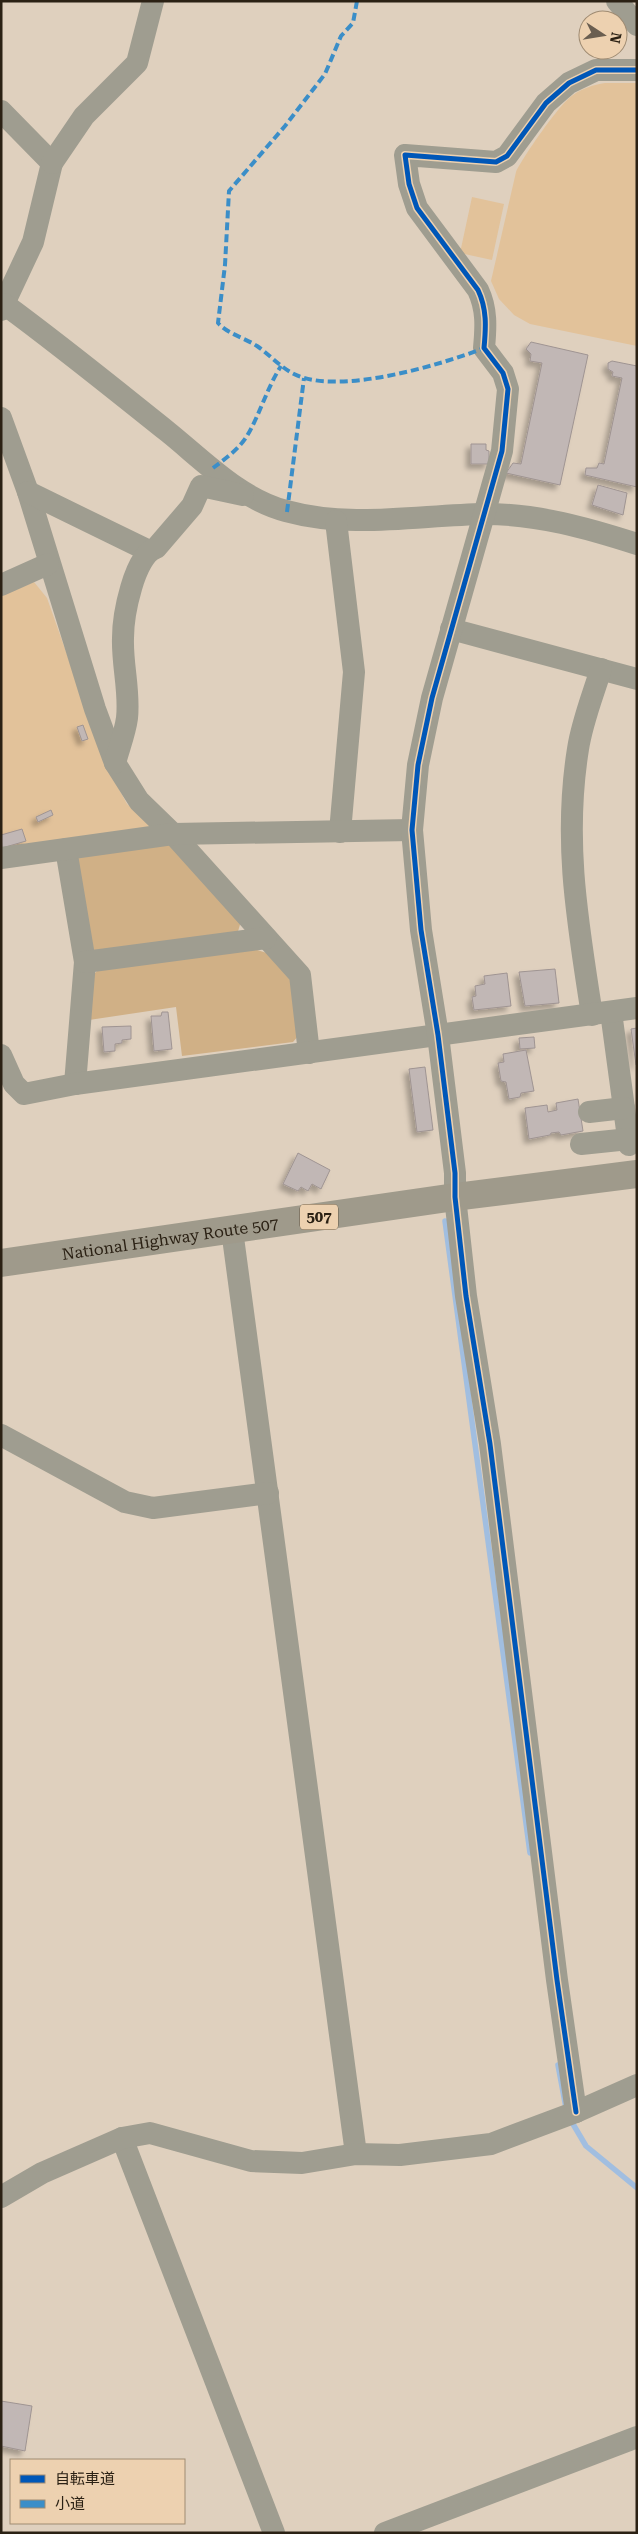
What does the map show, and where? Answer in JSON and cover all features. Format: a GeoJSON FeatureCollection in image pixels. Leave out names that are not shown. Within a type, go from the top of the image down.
{"type":"FeatureCollection","features":[{"type":"Feature","properties":{"kind":"highway","name":"National Highway Route 507"},"geometry":{"type":"LineString","coordinates":[[1,1263],[455,1197],[637,1174]]}},
{"type":"Feature","properties":{"kind":"street"},"geometry":{"type":"LineString","coordinates":[[153,1],[136,63],[84,116],[52,163],[33,242],[4,299],[248,496]]}},
{"type":"Feature","properties":{"kind":"street"},"geometry":{"type":"LineString","coordinates":[[617,1],[637,25]]}},
{"type":"Feature","properties":{"kind":"street"},"geometry":{"type":"LineString","coordinates":[[576,2112],[557,1980],[490,1444],[466,1296],[455,1197],[455,1172],[438,1035],[421,930],[412,830],[418,766],[432,698],[502,451],[508,389],[503,373],[484,348],[486,328],[484,304],[481,297],[417,208],[409,184],[405,155],[496,162],[507,156],[546,103],[569,82],[596,70],[637,70]]}},
{"type":"Feature","properties":{"kind":"street"},"geometry":{"type":"LineString","coordinates":[[1,111],[52,163]]}},
{"type":"Feature","properties":{"kind":"street"},"geometry":{"type":"LineString","coordinates":[[1,418],[28,492],[48,564],[115,763],[139,800],[173,834],[300,975],[309,1053]]}},
{"type":"Feature","properties":{"kind":"street"},"geometry":{"type":"LineString","coordinates":[[115,763],[126,719],[128,698],[122,637],[138,566],[149,550],[156,548],[187,513],[201,486],[248,496],[287,512],[336,521],[484,514],[562,522],[637,544]]}},
{"type":"Feature","properties":{"kind":"street"},"geometry":{"type":"LineString","coordinates":[[28,492],[149,550]]}},
{"type":"Feature","properties":{"kind":"street"},"geometry":{"type":"LineString","coordinates":[[336,521],[354,672],[340,832]]}},
{"type":"Feature","properties":{"kind":"street"},"geometry":{"type":"LineString","coordinates":[[1,585],[48,564]]}},
{"type":"Feature","properties":{"kind":"street"},"geometry":{"type":"LineString","coordinates":[[451,629],[637,679]]}},
{"type":"Feature","properties":{"kind":"street"},"geometry":{"type":"LineString","coordinates":[[581,1144],[629,1142],[624,1108],[573,885],[572,808],[578,748],[601,669]]}},
{"type":"Feature","properties":{"kind":"street"},"geometry":{"type":"LineString","coordinates":[[1,858],[173,834],[412,830]]}},
{"type":"Feature","properties":{"kind":"street"},"geometry":{"type":"LineString","coordinates":[[66,849],[85,962],[75,1084]]}},
{"type":"Feature","properties":{"kind":"street"},"geometry":{"type":"LineString","coordinates":[[85,962],[266,938]]}},
{"type":"Feature","properties":{"kind":"street"},"geometry":{"type":"LineString","coordinates":[[1,1055],[8,1087],[24,1094],[75,1084],[637,1008]]}},
{"type":"Feature","properties":{"kind":"street"},"geometry":{"type":"LineString","coordinates":[[589,1112],[624,1108]]}},
{"type":"Feature","properties":{"kind":"street"},"geometry":{"type":"LineString","coordinates":[[232,1230],[356,2154]]}},
{"type":"Feature","properties":{"kind":"street"},"geometry":{"type":"LineString","coordinates":[[1,1435],[125,1502],[134,1504],[153,1508],[268,1493]]}},
{"type":"Feature","properties":{"kind":"street"},"geometry":{"type":"LineString","coordinates":[[1,2197],[42,2173],[122,2138],[150,2133],[251,2161],[302,2163],[356,2154],[400,2155],[491,2144],[576,2112],[637,2085]]}},
{"type":"Feature","properties":{"kind":"street"},"geometry":{"type":"LineString","coordinates":[[122,2138],[274,2533]]}},
{"type":"Feature","properties":{"kind":"street"},"geometry":{"type":"LineString","coordinates":[[385,2533],[637,2437]]}},
{"type":"Feature","properties":{"kind":"shaded area"},"geometry":{"type":"Polygon","coordinates":[[[605,83],[637,83],[637,346],[530,324],[514,315],[499,299],[491,281],[516,172],[520,165],[542,131],[567,100],[584,89],[605,83]]]}},
{"type":"Feature","properties":{"kind":"shaded area"},"geometry":{"type":"Polygon","coordinates":[[[472,197],[504,204],[492,260],[460,253],[472,197]]]}},
{"type":"Feature","properties":{"kind":"shaded area"},"geometry":{"type":"Polygon","coordinates":[[[34,582],[47,598],[106,765],[127,804],[156,828],[1,851],[1,596],[34,582]]]}},
{"type":"Feature","properties":{"kind":"shaded area"},"geometry":{"type":"Polygon","coordinates":[[[172,845],[241,921],[237,935],[94,954],[75,861],[79,854],[172,845]]]}},
{"type":"Feature","properties":{"kind":"shaded area"},"geometry":{"type":"Polygon","coordinates":[[[251,948],[270,954],[290,977],[299,1035],[293,1042],[182,1056],[176,1007],[89,1020],[93,975],[99,969],[251,948]]]}},
{"type":"Feature","properties":{"kind":"building"},"geometry":{"type":"Polygon","coordinates":[[[531,342],[588,355],[560,485],[506,473],[513,463],[521,464],[542,363],[530,361],[531,354],[526,349],[531,342]]]}},
{"type":"Feature","properties":{"kind":"building"},"geometry":{"type":"Polygon","coordinates":[[[612,361],[637,366],[637,487],[585,475],[586,468],[597,468],[599,463],[604,464],[622,378],[612,376],[613,372],[608,369],[608,363],[612,361]]]}},
{"type":"Feature","properties":{"kind":"building"},"geometry":{"type":"Polygon","coordinates":[[[471,444],[486,444],[486,450],[489,451],[489,464],[471,464],[471,444]]]}},
{"type":"Feature","properties":{"kind":"building"},"geometry":{"type":"Polygon","coordinates":[[[598,485],[627,493],[623,515],[592,505],[598,485]]]}},
{"type":"Feature","properties":{"kind":"building"},"geometry":{"type":"Polygon","coordinates":[[[83,725],[88,739],[82,741],[77,727],[83,725]]]}},
{"type":"Feature","properties":{"kind":"building"},"geometry":{"type":"Polygon","coordinates":[[[51,810],[53,815],[38,822],[36,817],[51,810]]]}},
{"type":"Feature","properties":{"kind":"building"},"geometry":{"type":"Polygon","coordinates":[[[22,829],[26,841],[2,848],[1,835],[22,829]]]}},
{"type":"Feature","properties":{"kind":"building"},"geometry":{"type":"Polygon","coordinates":[[[555,969],[559,1003],[525,1006],[519,972],[555,969]]]}},
{"type":"Feature","properties":{"kind":"building"},"geometry":{"type":"Polygon","coordinates":[[[507,973],[511,1006],[474,1010],[472,997],[476,996],[475,986],[485,984],[484,976],[507,973]]]}},
{"type":"Feature","properties":{"kind":"building"},"geometry":{"type":"Polygon","coordinates":[[[162,1012],[168,1012],[172,1049],[154,1051],[151,1016],[161,1016],[162,1012]]]}},
{"type":"Feature","properties":{"kind":"building"},"geometry":{"type":"Polygon","coordinates":[[[131,1026],[131,1039],[122,1040],[122,1043],[115,1044],[115,1051],[104,1052],[102,1027],[131,1026]]]}},
{"type":"Feature","properties":{"kind":"building"},"geometry":{"type":"Polygon","coordinates":[[[637,1028],[637,1065],[636,1065],[631,1029],[637,1028]]]}},
{"type":"Feature","properties":{"kind":"building"},"geometry":{"type":"Polygon","coordinates":[[[534,1037],[535,1048],[520,1049],[519,1038],[534,1037]]]}},
{"type":"Feature","properties":{"kind":"building"},"geometry":{"type":"Polygon","coordinates":[[[526,1050],[534,1091],[521,1093],[520,1097],[509,1099],[506,1082],[501,1081],[498,1063],[504,1062],[503,1054],[526,1050]]]}},
{"type":"Feature","properties":{"kind":"building"},"geometry":{"type":"Polygon","coordinates":[[[425,1067],[433,1130],[417,1132],[409,1069],[425,1067]]]}},
{"type":"Feature","properties":{"kind":"building"},"geometry":{"type":"Polygon","coordinates":[[[578,1099],[583,1131],[561,1135],[559,1132],[551,1133],[550,1135],[529,1139],[525,1108],[547,1105],[548,1112],[557,1110],[556,1103],[578,1099]]]}},
{"type":"Feature","properties":{"kind":"building"},"geometry":{"type":"Polygon","coordinates":[[[298,1153],[330,1170],[321,1189],[312,1184],[308,1191],[301,1187],[298,1191],[283,1184],[298,1153]]]}},
{"type":"Feature","properties":{"kind":"building"},"geometry":{"type":"Polygon","coordinates":[[[1,2401],[32,2406],[25,2451],[1,2446],[1,2401]]]}},
{"type":"Feature","properties":{"kind":"waterway"},"geometry":{"type":"LineString","coordinates":[[445,1221],[530,1853]]}},
{"type":"Feature","properties":{"kind":"waterway"},"geometry":{"type":"LineString","coordinates":[[558,2065],[566,2108]]}},
{"type":"Feature","properties":{"kind":"waterway"},"geometry":{"type":"LineString","coordinates":[[570,2119],[586,2146],[637,2188]]}},
{"type":"Feature","properties":{"kind":"marked path"},"geometry":{"type":"LineString","coordinates":[[357,1],[353,23],[341,36],[325,74],[285,126],[229,191],[225,265],[218,323],[257,346],[289,371],[313,380],[336,382],[389,376],[442,362],[484,348]]}},
{"type":"Feature","properties":{"kind":"marked path"},"geometry":{"type":"LineString","coordinates":[[213,468],[244,441],[281,366]]}},
{"type":"Feature","properties":{"kind":"marked path"},"geometry":{"type":"LineString","coordinates":[[287,512],[304,378]]}},
{"type":"Feature","properties":{"kind":"cycle path"},"geometry":{"type":"LineString","coordinates":[[576,2112],[557,1980],[490,1444],[466,1296],[455,1197],[455,1173],[438,1035],[421,930],[412,830],[418,765],[432,698],[502,451],[508,389],[503,373],[484,348],[485,318],[478,290],[417,208],[409,184],[405,155],[496,162],[507,156],[546,103],[569,83],[596,70],[637,70]]}}]}
